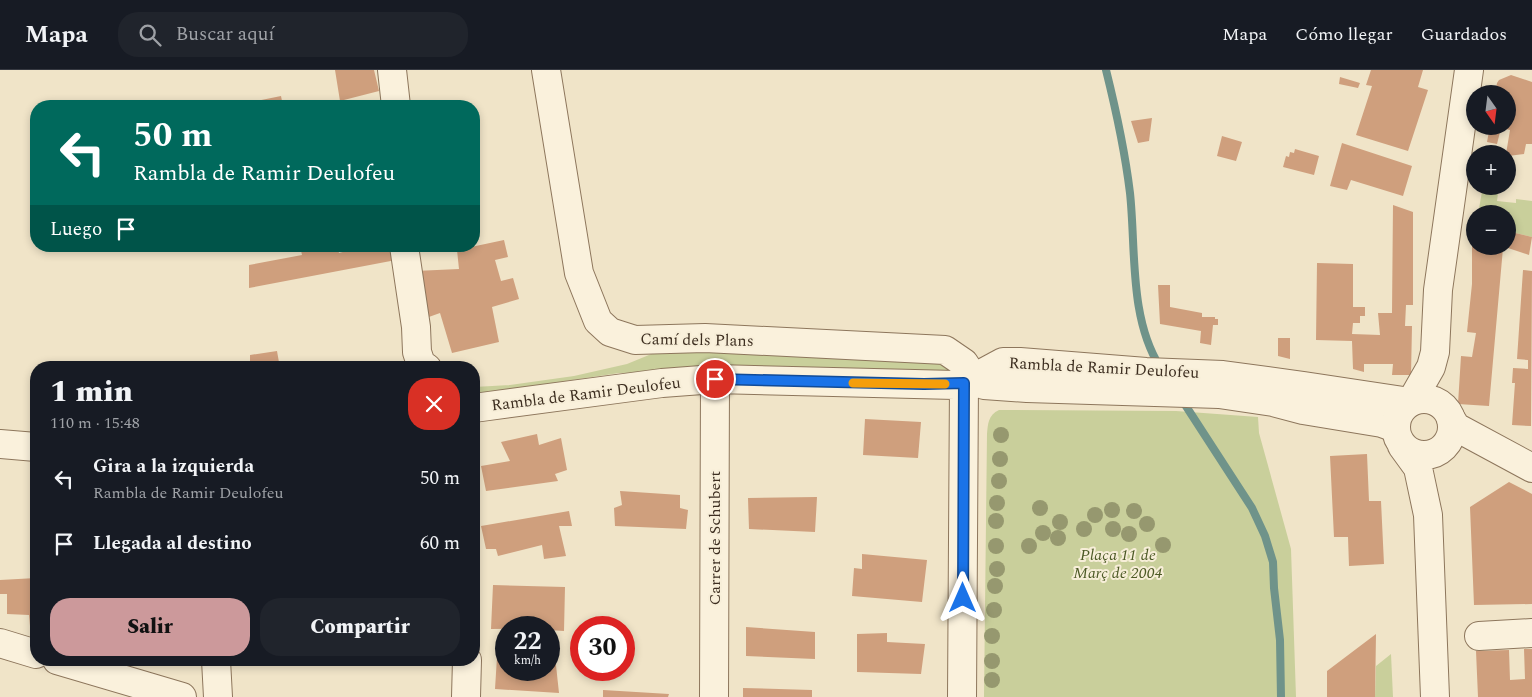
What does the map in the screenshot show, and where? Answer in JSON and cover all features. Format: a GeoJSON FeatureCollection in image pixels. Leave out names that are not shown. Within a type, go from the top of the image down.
{"type":"FeatureCollection","features":[{"type":"Feature","properties":{"kind":"street"},"geometry":{"type":"LineString","coordinates":[[392,70],[395,100]]}},
{"type":"Feature","properties":{"kind":"street","name":"Camí dels Plans"},"geometry":{"type":"LineString","coordinates":[[546,70],[579,273],[598,321],[610,332],[634,340],[705,338],[945,350],[964,363],[974,382]]}},
{"type":"Feature","properties":{"kind":"street"},"geometry":{"type":"LineString","coordinates":[[1411,402],[1431,367],[1435,352],[1438,290],[1469,70]]}},
{"type":"Feature","properties":{"kind":"street"},"geometry":{"type":"LineString","coordinates":[[405,252],[420,361]]}},
{"type":"Feature","properties":{"kind":"street"},"geometry":{"type":"LineString","coordinates":[[1426,504],[1432,471],[1450,439],[1452,429],[1446,412],[1435,352]]}},
{"type":"Feature","properties":{"kind":"street","name":"Rambla de Ramir Deulofeu"},"geometry":{"type":"LineString","coordinates":[[974,382],[1003,362],[1020,362],[1238,377],[1411,402]]}},
{"type":"Feature","properties":{"kind":"street","name":"Rambla de Ramir Deulofeu"},"geometry":{"type":"LineString","coordinates":[[480,407],[662,382],[715,379],[932,384],[974,382],[1027,388],[1219,394],[1273,402],[1302,410],[1382,423],[1399,437]]}},
{"type":"Feature","properties":{"kind":"street","name":"Carrer de Schubert"},"geometry":{"type":"LineString","coordinates":[[714,697],[715,379]]}},
{"type":"Feature","properties":{"kind":"street"},"geometry":{"type":"LineString","coordinates":[[962,697],[974,382]]}},
{"type":"Feature","properties":{"kind":"street"},"geometry":{"type":"LineString","coordinates":[[1434,697],[1428,515],[1418,468],[1399,437],[1399,414],[1406,404],[1422,399],[1432,400],[1446,412],[1456,428],[1532,468]]}},
{"type":"Feature","properties":{"kind":"street"},"geometry":{"type":"LineString","coordinates":[[1399,437],[1415,455],[1426,456],[1435,454],[1445,447]]}},
{"type":"Feature","properties":{"kind":"street"},"geometry":{"type":"LineString","coordinates":[[0,444],[30,446]]}},
{"type":"Feature","properties":{"kind":"street"},"geometry":{"type":"LineString","coordinates":[[1479,636],[1532,633]]}},
{"type":"Feature","properties":{"kind":"street"},"geometry":{"type":"LineString","coordinates":[[0,643],[30,652]]}},
{"type":"Feature","properties":{"kind":"street"},"geometry":{"type":"LineString","coordinates":[[77,666],[182,697]]}},
{"type":"Feature","properties":{"kind":"street"},"geometry":{"type":"LineString","coordinates":[[216,666],[218,697]]}},
{"type":"Feature","properties":{"kind":"street"},"geometry":{"type":"LineString","coordinates":[[466,697],[467,666]]}},
{"type":"Feature","properties":{"kind":"green space"},"geometry":{"type":"Polygon","coordinates":[[[1481,195],[1498,195],[1497,201],[1516,203],[1516,199],[1532,201],[1532,237],[1516,233],[1516,205],[1480,205],[1481,195]]]}},
{"type":"Feature","properties":{"kind":"green space"},"geometry":{"type":"Polygon","coordinates":[[[666,348],[923,353],[954,372],[759,371],[619,373],[480,394],[480,387],[510,385],[574,376],[627,364],[666,348]]]}},
{"type":"Feature","properties":{"kind":"green space","name":"Plaça 11 de Març de 2004"},"geometry":{"type":"Polygon","coordinates":[[[999,410],[1176,411],[1258,417],[1259,433],[1291,549],[1296,697],[984,697],[987,434],[988,423],[991,417],[999,410]]]}},
{"type":"Feature","properties":{"kind":"green space"},"geometry":{"type":"Polygon","coordinates":[[[1391,654],[1393,697],[1375,697],[1376,666],[1391,654]]]}},
{"type":"Feature","properties":{"kind":"building"},"geometry":{"type":"Polygon","coordinates":[[[335,70],[374,70],[379,91],[340,100],[335,70]]]}},
{"type":"Feature","properties":{"kind":"building"},"geometry":{"type":"Polygon","coordinates":[[[1371,70],[1423,70],[1418,87],[1428,90],[1408,151],[1356,135],[1372,86],[1366,85],[1371,70]]]}},
{"type":"Feature","properties":{"kind":"building"},"geometry":{"type":"Polygon","coordinates":[[[1511,75],[1532,82],[1532,144],[1526,144],[1524,154],[1516,155],[1516,145],[1508,145],[1509,135],[1516,135],[1516,85],[1497,85],[1499,80],[1511,75]]]}},
{"type":"Feature","properties":{"kind":"building"},"geometry":{"type":"Polygon","coordinates":[[[1340,77],[1360,83],[1358,88],[1339,84],[1340,77]]]}},
{"type":"Feature","properties":{"kind":"building"},"geometry":{"type":"Polygon","coordinates":[[[281,96],[282,100],[261,100],[281,96]]]}},
{"type":"Feature","properties":{"kind":"building"},"geometry":{"type":"Polygon","coordinates":[[[1152,118],[1149,141],[1138,143],[1131,121],[1152,118]]]}},
{"type":"Feature","properties":{"kind":"building"},"geometry":{"type":"Polygon","coordinates":[[[1488,135],[1499,135],[1497,144],[1487,142],[1488,135]]]}},
{"type":"Feature","properties":{"kind":"building"},"geometry":{"type":"Polygon","coordinates":[[[1222,136],[1242,142],[1236,161],[1217,156],[1222,136]]]}},
{"type":"Feature","properties":{"kind":"building"},"geometry":{"type":"Polygon","coordinates":[[[1342,143],[1412,166],[1403,196],[1351,180],[1347,190],[1330,186],[1342,143]]]}},
{"type":"Feature","properties":{"kind":"building"},"geometry":{"type":"Polygon","coordinates":[[[1295,149],[1319,156],[1314,175],[1283,167],[1286,156],[1289,157],[1290,152],[1294,153],[1295,149]]]}},
{"type":"Feature","properties":{"kind":"building"},"geometry":{"type":"Polygon","coordinates":[[[1393,205],[1413,212],[1413,305],[1406,305],[1405,326],[1412,326],[1411,375],[1392,375],[1393,364],[1364,364],[1364,372],[1353,369],[1352,341],[1316,340],[1317,263],[1353,264],[1353,307],[1365,307],[1365,316],[1360,316],[1360,323],[1353,323],[1352,334],[1380,335],[1378,313],[1392,313],[1393,205]]]}},
{"type":"Feature","properties":{"kind":"building"},"geometry":{"type":"Polygon","coordinates":[[[1516,233],[1532,237],[1529,255],[1516,251],[1516,233]]]}},
{"type":"Feature","properties":{"kind":"building"},"geometry":{"type":"Polygon","coordinates":[[[504,240],[508,257],[495,260],[501,281],[513,278],[519,299],[492,307],[499,342],[452,353],[440,313],[426,318],[415,271],[459,269],[457,252],[480,252],[480,245],[504,240]]]}},
{"type":"Feature","properties":{"kind":"building"},"geometry":{"type":"Polygon","coordinates":[[[301,252],[395,252],[396,260],[249,288],[249,265],[302,255],[301,252]]]}},
{"type":"Feature","properties":{"kind":"building"},"geometry":{"type":"Polygon","coordinates":[[[1472,255],[1502,255],[1489,406],[1458,404],[1461,356],[1472,357],[1476,333],[1467,332],[1472,284],[1472,255]]]}},
{"type":"Feature","properties":{"kind":"building"},"geometry":{"type":"Polygon","coordinates":[[[1523,270],[1532,271],[1531,426],[1512,425],[1515,383],[1512,383],[1513,368],[1528,369],[1528,360],[1517,359],[1523,270]]]}},
{"type":"Feature","properties":{"kind":"building"},"geometry":{"type":"Polygon","coordinates":[[[1158,285],[1170,285],[1170,307],[1202,313],[1202,317],[1215,317],[1215,319],[1218,319],[1218,325],[1213,325],[1211,345],[1200,343],[1201,331],[1160,324],[1158,285]]]}},
{"type":"Feature","properties":{"kind":"building"},"geometry":{"type":"Polygon","coordinates":[[[1278,338],[1290,338],[1290,359],[1278,356],[1278,338]]]}},
{"type":"Feature","properties":{"kind":"building"},"geometry":{"type":"Polygon","coordinates":[[[277,351],[279,361],[250,361],[250,355],[277,351]]]}},
{"type":"Feature","properties":{"kind":"building"},"geometry":{"type":"Polygon","coordinates":[[[865,419],[921,422],[918,458],[863,455],[865,419]]]}},
{"type":"Feature","properties":{"kind":"building"},"geometry":{"type":"Polygon","coordinates":[[[537,434],[539,445],[561,438],[567,470],[555,474],[558,481],[486,491],[481,466],[510,461],[501,442],[537,434]]]}},
{"type":"Feature","properties":{"kind":"building"},"geometry":{"type":"Polygon","coordinates":[[[1367,454],[1369,501],[1381,501],[1384,564],[1349,566],[1348,537],[1334,537],[1330,456],[1367,454]]]}},
{"type":"Feature","properties":{"kind":"building"},"geometry":{"type":"Polygon","coordinates":[[[1509,482],[1532,494],[1532,604],[1474,605],[1470,507],[1509,482]]]}},
{"type":"Feature","properties":{"kind":"building"},"geometry":{"type":"Polygon","coordinates":[[[620,491],[680,495],[680,508],[688,510],[686,529],[615,526],[614,508],[622,505],[620,491]]]}},
{"type":"Feature","properties":{"kind":"building"},"geometry":{"type":"Polygon","coordinates":[[[817,497],[815,532],[749,529],[748,498],[817,497]]]}},
{"type":"Feature","properties":{"kind":"building"},"geometry":{"type":"Polygon","coordinates":[[[569,511],[572,526],[559,526],[566,556],[544,559],[542,545],[498,556],[496,549],[486,549],[481,526],[569,511]]]}},
{"type":"Feature","properties":{"kind":"building"},"geometry":{"type":"Polygon","coordinates":[[[862,554],[927,560],[922,602],[852,596],[854,568],[862,569],[862,554]]]}},
{"type":"Feature","properties":{"kind":"building"},"geometry":{"type":"Polygon","coordinates":[[[30,578],[30,626],[29,615],[7,614],[7,594],[0,594],[0,580],[30,578]]]}},
{"type":"Feature","properties":{"kind":"building"},"geometry":{"type":"Polygon","coordinates":[[[493,585],[565,587],[564,631],[560,631],[560,616],[495,616],[495,629],[491,629],[493,585]]]}},
{"type":"Feature","properties":{"kind":"building"},"geometry":{"type":"Polygon","coordinates":[[[746,627],[815,632],[815,659],[746,656],[746,627]]]}},
{"type":"Feature","properties":{"kind":"building"},"geometry":{"type":"Polygon","coordinates":[[[887,633],[887,642],[925,644],[921,674],[857,672],[857,634],[887,633]]]}},
{"type":"Feature","properties":{"kind":"building"},"geometry":{"type":"Polygon","coordinates":[[[1376,634],[1375,697],[1327,697],[1327,671],[1376,634]]]}},
{"type":"Feature","properties":{"kind":"building"},"geometry":{"type":"Polygon","coordinates":[[[1524,649],[1532,649],[1532,697],[1478,697],[1476,651],[1509,650],[1510,680],[1525,679],[1524,649]]]}},
{"type":"Feature","properties":{"kind":"building"},"geometry":{"type":"Polygon","coordinates":[[[496,681],[558,681],[559,693],[495,689],[496,681]]]}},
{"type":"Feature","properties":{"kind":"building"},"geometry":{"type":"Polygon","coordinates":[[[743,688],[812,690],[812,697],[743,697],[743,688]]]}},
{"type":"Feature","properties":{"kind":"building"},"geometry":{"type":"Polygon","coordinates":[[[603,690],[669,694],[668,697],[603,697],[603,690]]]}},
{"type":"Feature","properties":{"kind":"waterway"},"geometry":{"type":"LineString","coordinates":[[1106,70],[1120,131],[1128,178],[1138,305],[1150,348],[1160,367]]}},
{"type":"Feature","properties":{"kind":"waterway"},"geometry":{"type":"LineString","coordinates":[[1182,400],[1252,508],[1265,536],[1273,562],[1280,640],[1281,697]]}},
{"type":"Feature","properties":{"kind":"slow traffic"},"geometry":{"type":"LineString","coordinates":[[853,383],[945,384]]}},
{"type":"Feature","properties":{"kind":"route"},"geometry":{"type":"LineString","coordinates":[[715,379],[955,385],[964,383],[963,598]]}}]}
